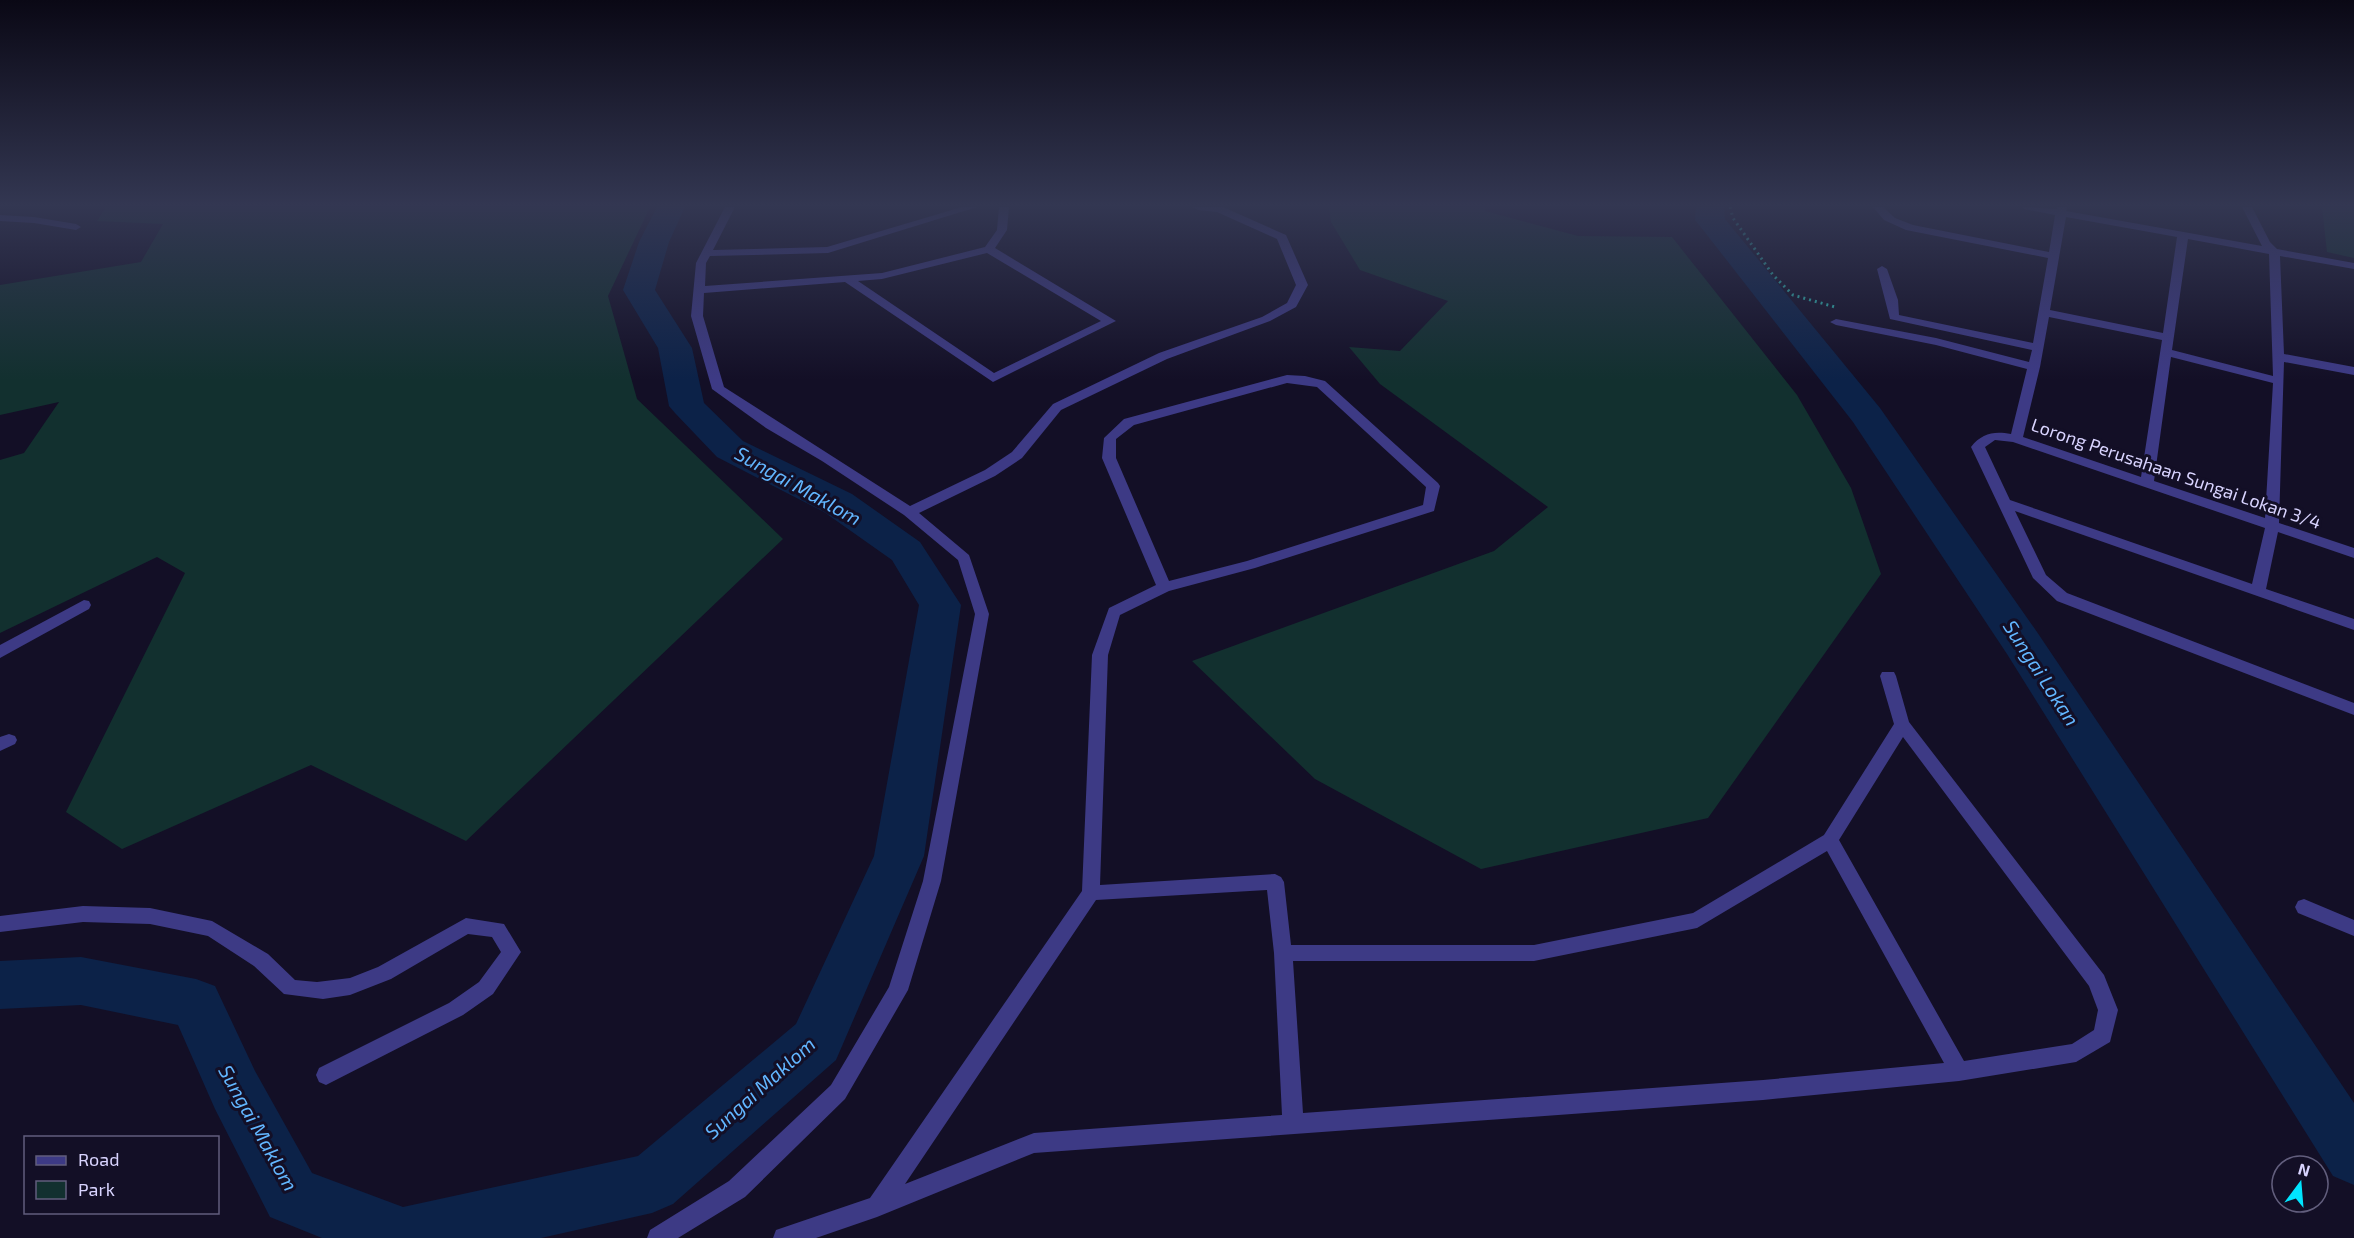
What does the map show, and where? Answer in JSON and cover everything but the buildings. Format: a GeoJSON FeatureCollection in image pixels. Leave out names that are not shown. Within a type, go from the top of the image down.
{"type":"FeatureCollection","features":[{"type":"Feature","properties":{"kind":"street"},"geometry":{"type":"LineString","coordinates":[[658,1238],[737,1189],[838,1092],[898,990],[932,881],[981,614],[964,558],[909,512],[718,389],[697,316],[701,265]]}},
{"type":"Feature","properties":{"kind":"street"},"geometry":{"type":"LineString","coordinates":[[699,290],[849,280],[894,274],[929,265]]}},
{"type":"Feature","properties":{"kind":"street"},"geometry":{"type":"LineString","coordinates":[[849,280],[993,378],[1110,321],[1016,265]]}},
{"type":"Feature","properties":{"kind":"street"},"geometry":{"type":"LineString","coordinates":[[909,512],[990,473],[1017,455],[1057,407],[1078,394],[1163,356],[1266,319],[1292,305],[1302,285],[1294,265]]}},
{"type":"Feature","properties":{"kind":"street"},"geometry":{"type":"LineString","coordinates":[[2016,439],[2034,367],[2053,265]]}},
{"type":"Feature","properties":{"kind":"street"},"geometry":{"type":"LineString","coordinates":[[2147,484],[2179,265]]}},
{"type":"Feature","properties":{"kind":"street"},"geometry":{"type":"LineString","coordinates":[[2258,592],[2272,527],[2279,381],[2274,265]]}},
{"type":"Feature","properties":{"kind":"street"},"geometry":{"type":"LineString","coordinates":[[1882,269],[1894,317],[2038,348]]}},
{"type":"Feature","properties":{"kind":"street"},"geometry":{"type":"LineString","coordinates":[[2044,312],[2169,338]]}},
{"type":"Feature","properties":{"kind":"street"},"geometry":{"type":"LineString","coordinates":[[1836,322],[1917,337],[2034,367]]}},
{"type":"Feature","properties":{"kind":"street"},"geometry":{"type":"LineString","coordinates":[[2165,352],[2279,381]]}},
{"type":"Feature","properties":{"kind":"street"},"geometry":{"type":"LineString","coordinates":[[2278,357],[2354,371]]}},
{"type":"Feature","properties":{"kind":"street"},"geometry":{"type":"LineString","coordinates":[[877,1206],[1091,893],[1100,655],[1114,612],[1164,587],[1251,565],[1429,508],[1433,486],[1321,384],[1305,380],[1287,379],[1129,423],[1110,438],[1109,458],[1164,587]]}},
{"type":"Feature","properties":{"kind":"street","name":"Lorong Perusahaan Sungai Lokan 3/4"},"geometry":{"type":"LineString","coordinates":[[2003,502],[1978,447],[1985,438],[1996,436],[2016,439],[2354,553]]}},
{"type":"Feature","properties":{"kind":"street"},"geometry":{"type":"LineString","coordinates":[[2003,502],[2354,625]]}},
{"type":"Feature","properties":{"kind":"street"},"geometry":{"type":"LineString","coordinates":[[2003,502],[2040,578],[2062,597],[2354,709]]}},
{"type":"Feature","properties":{"kind":"street"},"geometry":{"type":"LineString","coordinates":[[0,652],[84,605]]}},
{"type":"Feature","properties":{"kind":"street"},"geometry":{"type":"LineString","coordinates":[[784,1238],[877,1206],[1034,1143],[1762,1090],[1959,1071],[2076,1053],[2103,1035],[2108,1010],[2097,981],[1902,724],[1888,676]]}},
{"type":"Feature","properties":{"kind":"street"},"geometry":{"type":"LineString","coordinates":[[1283,953],[1534,953],[1697,920],[1830,840],[1902,724]]}},
{"type":"Feature","properties":{"kind":"street"},"geometry":{"type":"LineString","coordinates":[[1830,840],[1959,1071]]}},
{"type":"Feature","properties":{"kind":"street"},"geometry":{"type":"LineString","coordinates":[[1091,893],[1275,882],[1283,953],[1293,1124]]}},
{"type":"Feature","properties":{"kind":"street"},"geometry":{"type":"LineString","coordinates":[[2304,907],[2354,928]]}},
{"type":"Feature","properties":{"kind":"street"},"geometry":{"type":"LineString","coordinates":[[0,924],[83,914],[150,916],[212,929],[261,960],[291,988],[332,990],[383,974],[466,926],[497,930],[512,952],[486,988],[456,1008],[326,1076]]}},
{"type":"Feature","properties":{"kind":"path"},"geometry":{"type":"LineString","coordinates":[[1766,265],[1793,295],[1841,308]]}},
{"type":"Feature","properties":{"kind":"green space"},"geometry":{"type":"Polygon","coordinates":[[[124,265],[623,265],[608,296],[637,399],[783,539],[466,841],[311,765],[122,849],[66,812],[185,573],[157,557],[0,633],[0,460],[24,453],[59,402],[0,415],[0,285],[124,265]]]}},
{"type":"Feature","properties":{"kind":"green space"},"geometry":{"type":"Polygon","coordinates":[[[1357,265],[1694,265],[1797,395],[1851,488],[1881,574],[1708,818],[1481,869],[1315,779],[1192,661],[1494,551],[1548,507],[1380,384],[1349,347],[1400,351],[1448,301],[1360,270],[1357,265]]]}},
{"type":"Feature","properties":{"kind":"waterway","name":"Sungai Maklom"},"geometry":{"type":"LineString","coordinates":[[0,985],[81,981],[196,1004],[235,1090],[291,1196],[403,1238],[652,1183],[816,1042],[899,856],[940,605],[906,551],[838,503],[730,449],[687,406],[675,348],[639,290],[647,265]]}},
{"type":"Feature","properties":{"kind":"waterway","name":"Sungai Lokan"},"geometry":{"type":"LineString","coordinates":[[1746,265],[1867,416],[2022,643],[2354,1155]]}}]}
